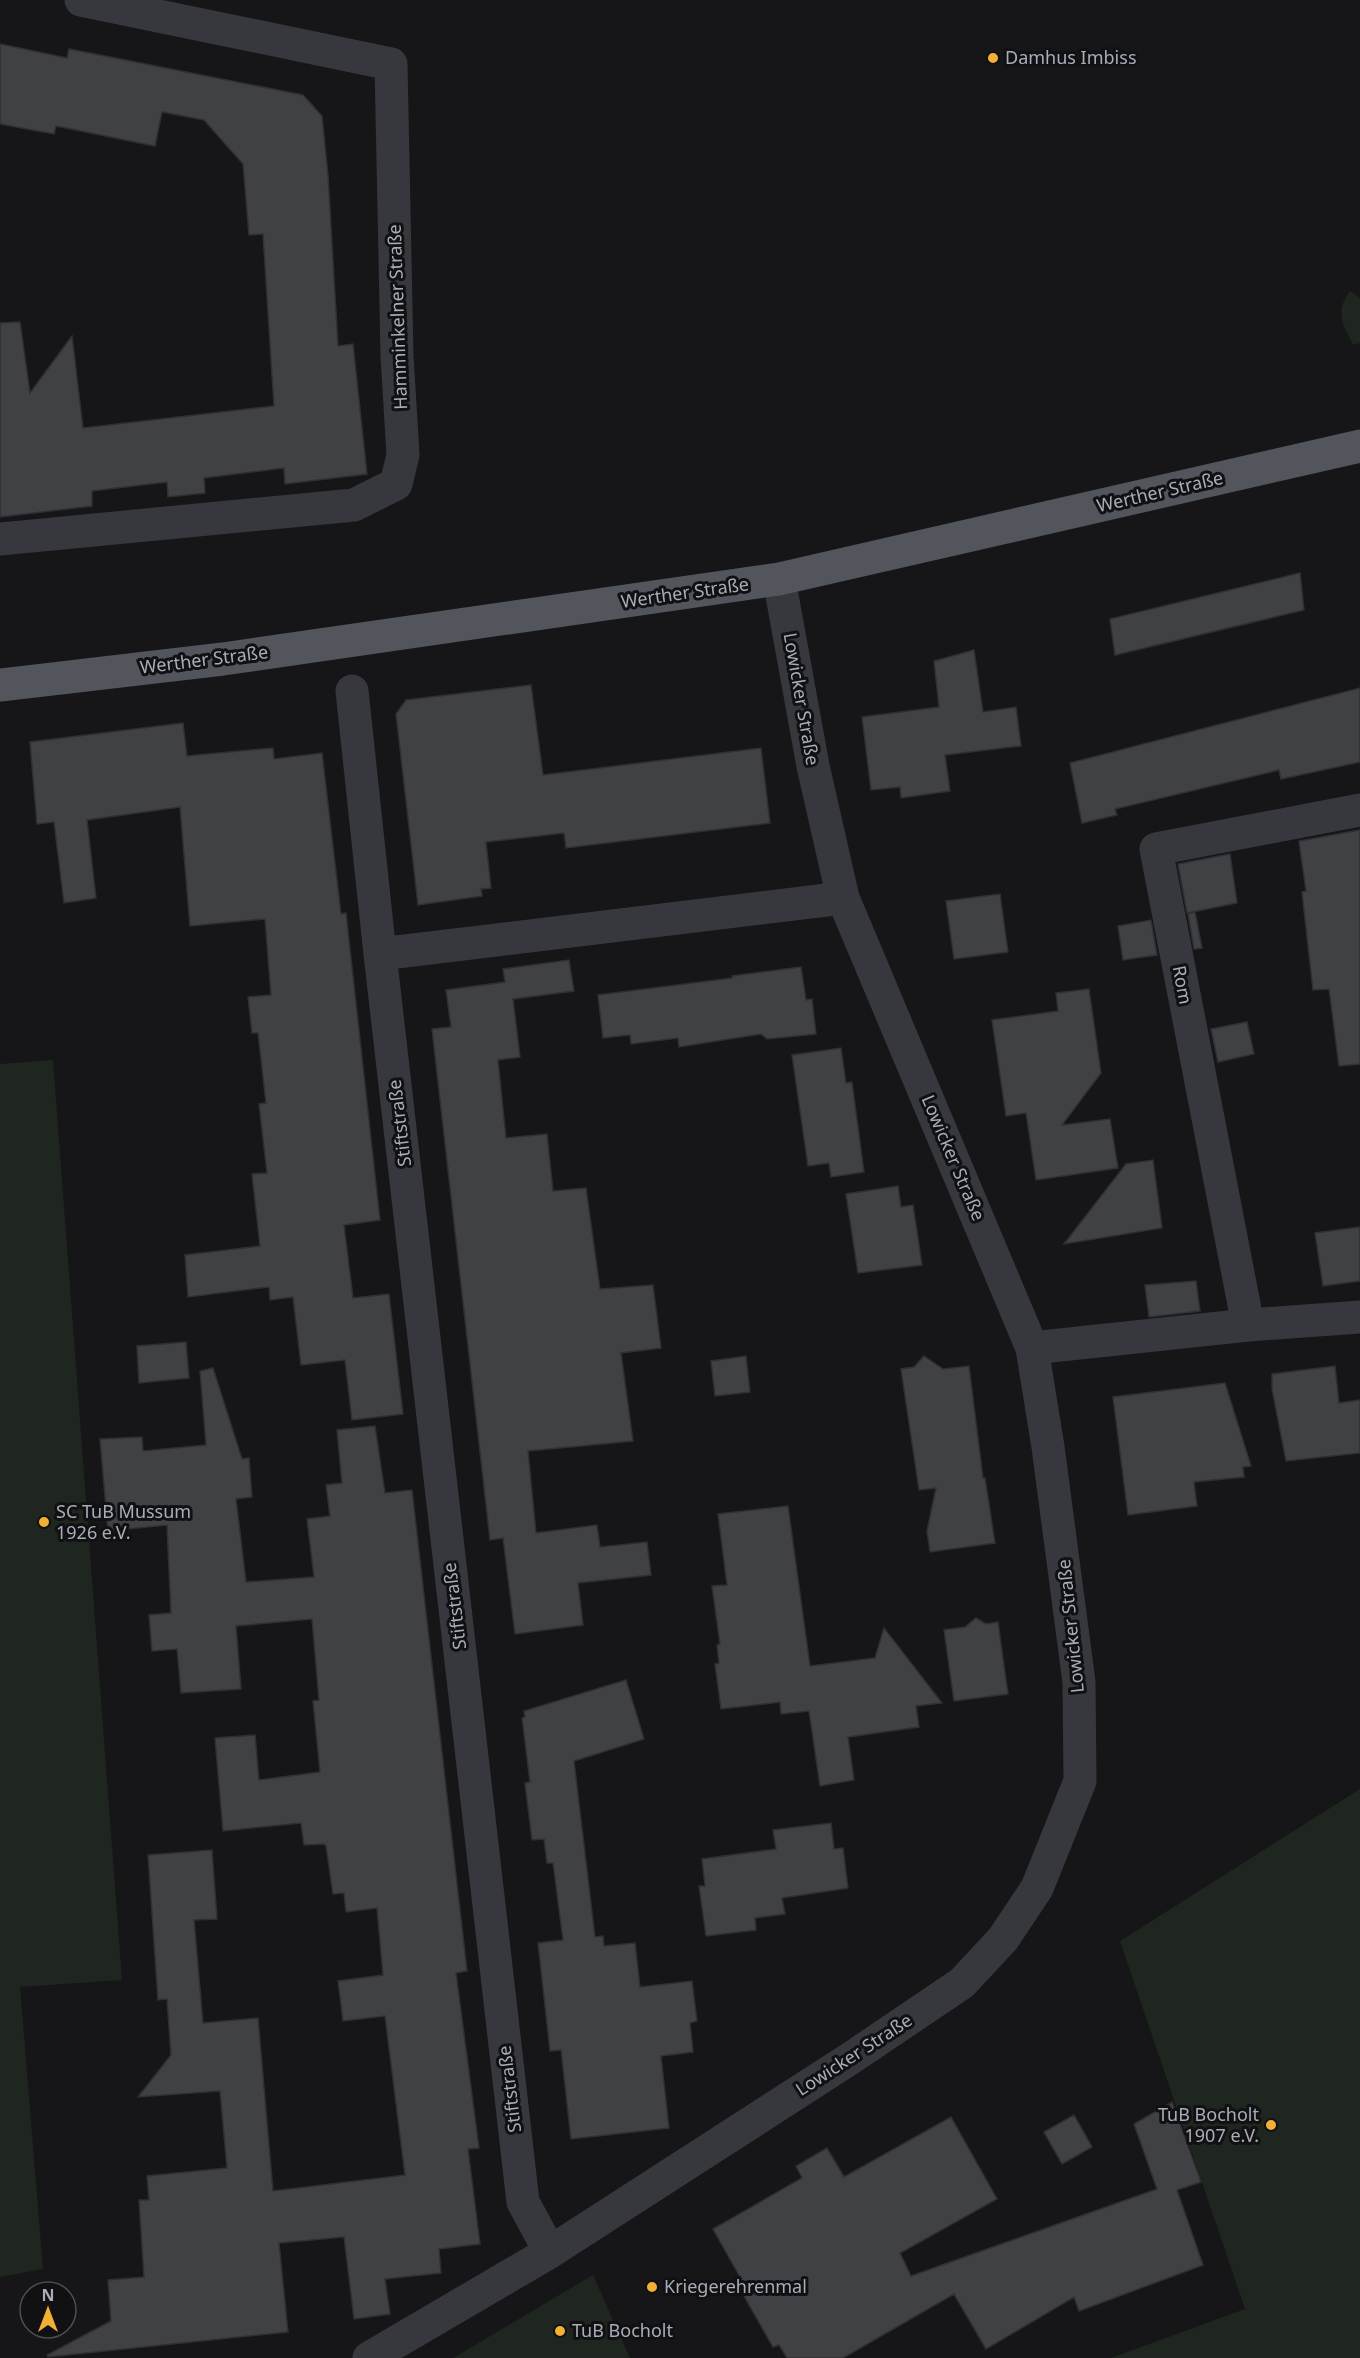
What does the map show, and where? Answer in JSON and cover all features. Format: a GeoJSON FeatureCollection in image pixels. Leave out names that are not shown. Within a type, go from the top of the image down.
{"type":"FeatureCollection","features":[{"type":"Feature","properties":{"kind":"main road","name":"Werther Straße"},"geometry":{"type":"LineString","coordinates":[[0,685],[223,659],[779,579],[1360,446]]}},
{"type":"Feature","properties":{"kind":"street","name":"Hamminkelner Straße"},"geometry":{"type":"LineString","coordinates":[[0,539],[354,506],[396,484],[403,455],[397,356],[391,64],[81,0]]}},
{"type":"Feature","properties":{"kind":"street","name":"Lowicker Straße"},"geometry":{"type":"LineString","coordinates":[[369,2358],[550,2252],[851,2058],[962,1983],[1003,1939],[1036,1888],[1080,1781],[1077,1671],[1050,1458],[1032,1348],[843,898],[813,766],[779,579]]}},
{"type":"Feature","properties":{"kind":"street","name":"Stiftstraße"},"geometry":{"type":"LineString","coordinates":[[352,691],[523,2202],[550,2252]]}},
{"type":"Feature","properties":{"kind":"street","name":"Rom"},"geometry":{"type":"LineString","coordinates":[[1248,1325],[1156,849],[1360,810]]}},
{"type":"Feature","properties":{"kind":"street"},"geometry":{"type":"LineString","coordinates":[[380,954],[843,898]]}},
{"type":"Feature","properties":{"kind":"street"},"geometry":{"type":"LineString","coordinates":[[1032,1348],[1248,1325],[1360,1317]]}},
{"type":"Feature","properties":{"kind":"shaded area"},"geometry":{"type":"Polygon","coordinates":[[[1350,291],[1360,298],[1360,343],[1353,345],[1343,324],[1341,312],[1350,291]]]}},
{"type":"Feature","properties":{"kind":"shaded area","name":"SC TuB Mussum 1926 e.V."},"geometry":{"type":"Polygon","coordinates":[[[53,1060],[122,1980],[20,1987],[43,2269],[0,2277],[0,1064],[53,1060]]]}},
{"type":"Feature","properties":{"kind":"shaded area","name":"TuB Bocholt 1907 e.V."},"geometry":{"type":"Polygon","coordinates":[[[1360,1789],[1360,2358],[1111,2358],[1245,2309],[1120,1941],[1360,1789]]]}},
{"type":"Feature","properties":{"kind":"shaded area"},"geometry":{"type":"Polygon","coordinates":[[[593,2275],[630,2358],[453,2358],[593,2275]]]}},
{"type":"Feature","properties":{"kind":"building"},"geometry":{"type":"Polygon","coordinates":[[[0,44],[67,58],[69,49],[303,95],[322,116],[328,175],[338,346],[353,344],[367,474],[285,484],[284,468],[204,478],[205,493],[168,497],[167,482],[92,491],[92,506],[0,517],[0,323],[20,322],[30,393],[72,336],[83,428],[274,406],[263,234],[249,235],[243,164],[204,120],[162,112],[155,146],[56,126],[54,134],[0,124],[0,44]]]}},
{"type":"Feature","properties":{"kind":"building"},"geometry":{"type":"Polygon","coordinates":[[[1300,573],[1304,610],[1115,655],[1110,619],[1300,573]]]}},
{"type":"Feature","properties":{"kind":"building"},"geometry":{"type":"Polygon","coordinates":[[[974,650],[983,712],[1016,707],[1021,746],[945,755],[950,791],[901,798],[900,787],[871,790],[862,717],[939,707],[934,661],[974,650]]]}},
{"type":"Feature","properties":{"kind":"building"},"geometry":{"type":"Polygon","coordinates":[[[531,685],[543,775],[761,748],[770,823],[566,848],[564,833],[486,842],[491,888],[481,889],[482,896],[418,905],[396,714],[406,700],[531,685]]]}},
{"type":"Feature","properties":{"kind":"building"},"geometry":{"type":"Polygon","coordinates":[[[1360,688],[1360,762],[1281,779],[1279,770],[1115,809],[1117,815],[1082,823],[1070,763],[1360,688]]]}},
{"type":"Feature","properties":{"kind":"building"},"geometry":{"type":"Polygon","coordinates":[[[183,723],[187,756],[273,748],[274,759],[322,753],[341,914],[346,913],[380,1220],[344,1225],[353,1298],[389,1294],[403,1414],[352,1420],[345,1360],[301,1365],[293,1297],[270,1300],[269,1287],[188,1297],[185,1255],[260,1246],[252,1174],[267,1173],[259,1104],[266,1103],[258,1033],[252,1033],[248,997],[271,995],[265,919],[190,926],[180,807],[87,820],[96,898],[64,903],[54,822],[37,824],[30,742],[183,723]]]}},
{"type":"Feature","properties":{"kind":"building"},"geometry":{"type":"Polygon","coordinates":[[[1360,830],[1360,1064],[1339,1066],[1329,989],[1313,990],[1302,892],[1306,891],[1299,841],[1360,830]]]}},
{"type":"Feature","properties":{"kind":"building"},"geometry":{"type":"Polygon","coordinates":[[[1230,854],[1237,903],[1187,913],[1178,864],[1230,854]]]}},
{"type":"Feature","properties":{"kind":"building"},"geometry":{"type":"Polygon","coordinates":[[[1000,894],[1008,952],[954,959],[946,901],[1000,894]]]}},
{"type":"Feature","properties":{"kind":"building"},"geometry":{"type":"Polygon","coordinates":[[[1195,912],[1202,948],[1194,949],[1188,914],[1195,912]]]}},
{"type":"Feature","properties":{"kind":"building"},"geometry":{"type":"Polygon","coordinates":[[[1151,920],[1157,955],[1123,960],[1118,926],[1151,920]]]}},
{"type":"Feature","properties":{"kind":"building"},"geometry":{"type":"Polygon","coordinates":[[[569,960],[574,991],[513,999],[520,1057],[498,1060],[506,1138],[547,1134],[553,1191],[586,1188],[600,1289],[653,1285],[661,1348],[621,1353],[633,1441],[528,1451],[536,1533],[597,1525],[600,1547],[647,1542],[651,1575],[578,1583],[583,1625],[515,1634],[503,1538],[490,1540],[432,1029],[451,1027],[446,990],[505,982],[503,969],[569,960]]]}},
{"type":"Feature","properties":{"kind":"building"},"geometry":{"type":"Polygon","coordinates":[[[801,967],[806,1000],[812,999],[816,1034],[767,1039],[761,1034],[679,1047],[678,1038],[631,1044],[630,1035],[603,1038],[598,995],[801,967]]]}},
{"type":"Feature","properties":{"kind":"building"},"geometry":{"type":"Polygon","coordinates":[[[1089,989],[1101,1073],[1062,1125],[1110,1119],[1118,1168],[1036,1180],[1026,1113],[1006,1116],[992,1020],[1058,1011],[1056,993],[1089,989]]]}},
{"type":"Feature","properties":{"kind":"building"},"geometry":{"type":"Polygon","coordinates":[[[1247,1022],[1254,1054],[1218,1062],[1211,1029],[1247,1022]]]}},
{"type":"Feature","properties":{"kind":"building"},"geometry":{"type":"Polygon","coordinates":[[[841,1048],[846,1083],[852,1082],[864,1172],[831,1177],[829,1163],[808,1166],[792,1055],[841,1048]]]}},
{"type":"Feature","properties":{"kind":"building"},"geometry":{"type":"Polygon","coordinates":[[[1153,1160],[1162,1228],[1064,1244],[1126,1164],[1153,1160]]]}},
{"type":"Feature","properties":{"kind":"building"},"geometry":{"type":"Polygon","coordinates":[[[898,1186],[901,1207],[913,1205],[922,1265],[858,1273],[846,1194],[898,1186]]]}},
{"type":"Feature","properties":{"kind":"building"},"geometry":{"type":"Polygon","coordinates":[[[1360,1227],[1360,1281],[1323,1286],[1315,1233],[1360,1227]]]}},
{"type":"Feature","properties":{"kind":"building"},"geometry":{"type":"Polygon","coordinates":[[[1196,1281],[1200,1311],[1149,1317],[1145,1285],[1196,1281]]]}},
{"type":"Feature","properties":{"kind":"building"},"geometry":{"type":"Polygon","coordinates":[[[186,1342],[189,1378],[139,1383],[137,1346],[186,1342]]]}},
{"type":"Feature","properties":{"kind":"building"},"geometry":{"type":"Polygon","coordinates":[[[746,1356],[750,1392],[715,1396],[711,1361],[746,1356]]]}},
{"type":"Feature","properties":{"kind":"building"},"geometry":{"type":"Polygon","coordinates":[[[924,1356],[943,1369],[969,1366],[983,1478],[985,1478],[995,1543],[930,1552],[927,1531],[936,1488],[919,1490],[901,1369],[914,1367],[924,1356]]]}},
{"type":"Feature","properties":{"kind":"building"},"geometry":{"type":"Polygon","coordinates":[[[1335,1366],[1339,1403],[1360,1400],[1360,1453],[1286,1461],[1272,1389],[1272,1374],[1335,1366]]]}},
{"type":"Feature","properties":{"kind":"building"},"geometry":{"type":"Polygon","coordinates":[[[213,1368],[242,1459],[249,1458],[252,1497],[236,1499],[246,1582],[314,1577],[307,1519],[330,1516],[326,1485],[342,1483],[337,1430],[375,1426],[385,1493],[412,1490],[467,1971],[456,1973],[479,2148],[468,2149],[480,2244],[439,2249],[441,2273],[385,2279],[390,2314],[354,2319],[344,2237],[279,2243],[288,2332],[48,2357],[47,2355],[111,2321],[108,2280],[144,2277],[139,2200],[149,2200],[147,2176],[227,2168],[220,2091],[138,2097],[171,2055],[167,1999],[158,2000],[148,1855],[212,1850],[217,1919],[194,1920],[203,2023],[258,2018],[273,2191],[405,2175],[385,2016],[343,2021],[338,1981],[383,1975],[377,1908],[346,1912],[344,1893],[333,1894],[326,1846],[324,1844],[304,1845],[301,1823],[223,1831],[215,1738],[255,1735],[259,1780],[320,1772],[313,1701],[319,1700],[312,1619],[236,1626],[241,1689],[181,1693],[177,1649],[152,1651],[149,1615],[171,1613],[167,1525],[108,1531],[100,1439],[142,1437],[143,1451],[206,1445],[200,1371],[213,1368]]]}},
{"type":"Feature","properties":{"kind":"building"},"geometry":{"type":"Polygon","coordinates":[[[1225,1383],[1251,1466],[1243,1467],[1244,1477],[1194,1482],[1197,1506],[1128,1515],[1113,1397],[1225,1383]]]}},
{"type":"Feature","properties":{"kind":"building"},"geometry":{"type":"Polygon","coordinates":[[[788,1506],[810,1666],[875,1658],[884,1628],[942,1703],[916,1706],[919,1727],[848,1737],[854,1780],[820,1786],[809,1711],[781,1714],[780,1702],[721,1709],[715,1664],[719,1663],[717,1645],[720,1644],[712,1586],[727,1585],[718,1514],[788,1506]]]}},
{"type":"Feature","properties":{"kind":"building"},"geometry":{"type":"Polygon","coordinates":[[[976,1618],[986,1624],[998,1622],[1008,1694],[954,1701],[944,1630],[965,1627],[976,1618]]]}},
{"type":"Feature","properties":{"kind":"building"},"geometry":{"type":"Polygon","coordinates":[[[626,1680],[644,1739],[574,1761],[595,1937],[603,1936],[604,1946],[635,1943],[640,1987],[692,1981],[697,2021],[690,2023],[693,2052],[661,2056],[669,2128],[571,2139],[561,2050],[550,2051],[538,1943],[563,1940],[553,1863],[547,1863],[544,1839],[532,1840],[525,1783],[530,1782],[522,1718],[525,1717],[524,1711],[626,1680]]]}},
{"type":"Feature","properties":{"kind":"building"},"geometry":{"type":"Polygon","coordinates":[[[831,1823],[834,1849],[843,1848],[848,1888],[782,1898],[785,1914],[755,1918],[756,1930],[706,1936],[699,1886],[705,1886],[702,1859],[776,1849],[773,1830],[831,1823]]]}},
{"type":"Feature","properties":{"kind":"building"},"geometry":{"type":"Polygon","coordinates":[[[1172,2102],[1201,2182],[1177,2190],[1203,2265],[1079,2311],[1074,2297],[986,2349],[954,2294],[843,2358],[787,2358],[779,2345],[773,2347],[740,2289],[745,2286],[713,2229],[802,2178],[796,2166],[827,2148],[844,2177],[951,2117],[997,2199],[900,2253],[911,2276],[1157,2189],[1134,2124],[1172,2102]]]}},
{"type":"Feature","properties":{"kind":"building"},"geometry":{"type":"Polygon","coordinates":[[[1074,2115],[1092,2147],[1062,2164],[1044,2132],[1074,2115]]]}},
{"type":"Feature","properties":{"kind":"place","name":"Damhus Imbiss"},"geometry":{"type":"Point","coordinates":[993,58]}},
{"type":"Feature","properties":{"kind":"place","name":"SC TuB Mussum 1926 e.V."},"geometry":{"type":"Point","coordinates":[44,1522]}},
{"type":"Feature","properties":{"kind":"place","name":"TuB Bocholt 1907 e.V."},"geometry":{"type":"Point","coordinates":[1271,2125]}},
{"type":"Feature","properties":{"kind":"place","name":"Kriegerehrenmal"},"geometry":{"type":"Point","coordinates":[652,2287]}},
{"type":"Feature","properties":{"kind":"place","name":"TuB Bocholt"},"geometry":{"type":"Point","coordinates":[560,2331]}}]}
